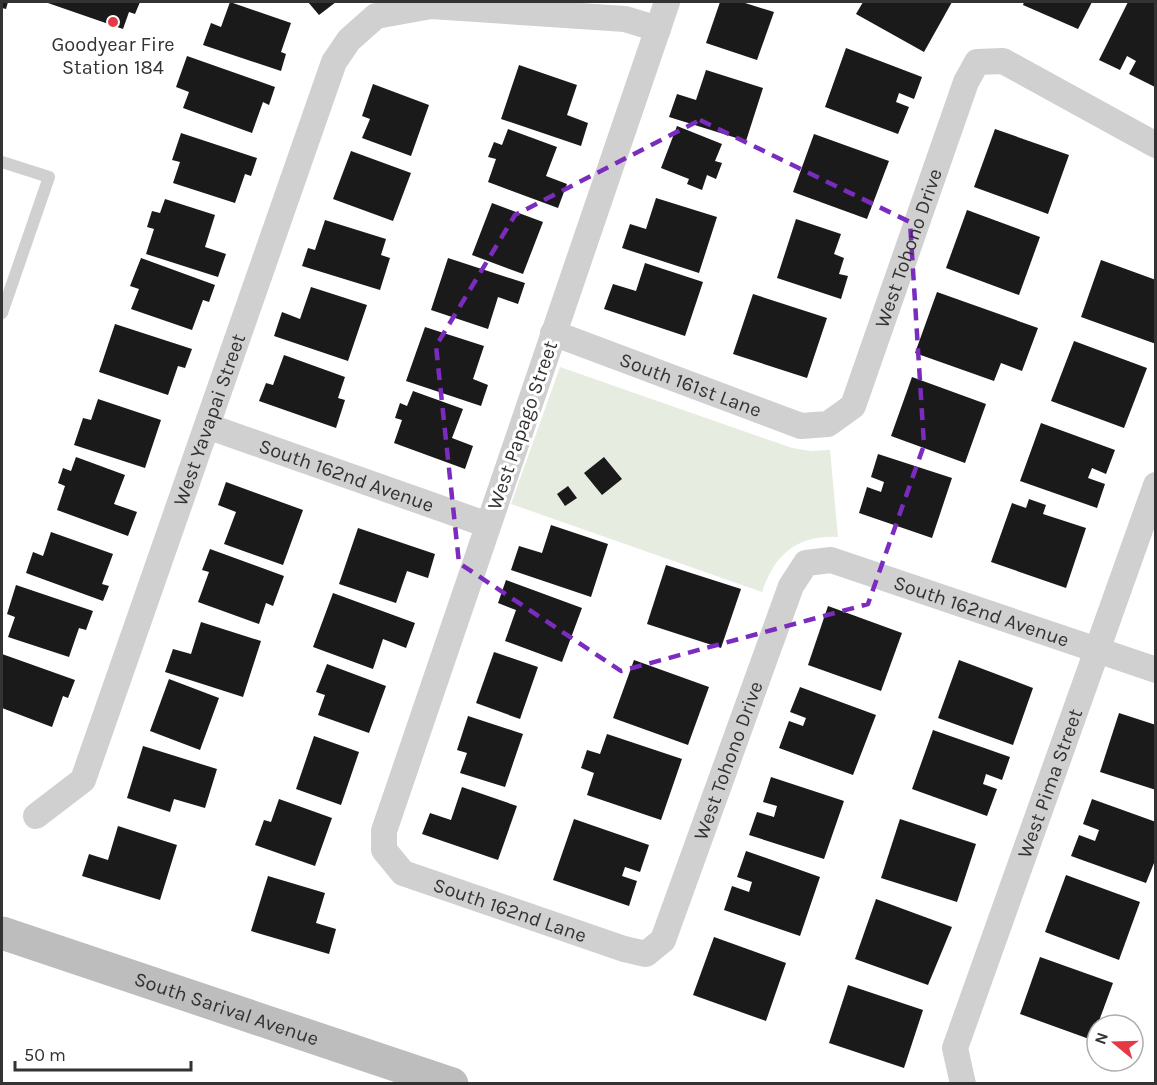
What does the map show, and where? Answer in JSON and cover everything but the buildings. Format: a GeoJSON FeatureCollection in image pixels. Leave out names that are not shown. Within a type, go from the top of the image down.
{"type":"FeatureCollection","features":[{"type":"Feature","properties":{"kind":"main road","name":"South Sarival Avenue"},"geometry":{"type":"LineString","coordinates":[[2,933],[452,1083]]}},
{"type":"Feature","properties":{"kind":"street","name":"West Papago Street"},"geometry":{"type":"LineString","coordinates":[[384,850],[384,831],[667,2]]}},
{"type":"Feature","properties":{"kind":"street","name":"West Yavapai Street"},"geometry":{"type":"LineString","coordinates":[[36,816],[83,780],[334,62],[349,40],[376,16],[431,6],[625,19],[658,29]]}},
{"type":"Feature","properties":{"kind":"street","name":"West Tohono Drive"},"geometry":{"type":"LineString","coordinates":[[828,424],[853,406],[966,82],[977,62],[1003,61],[1155,145]]}},
{"type":"Feature","properties":{"kind":"street","name":"South 161st Lane"},"geometry":{"type":"LineString","coordinates":[[554,333],[801,426],[828,424]]}},
{"type":"Feature","properties":{"kind":"street","name":"South 162nd Avenue"},"geometry":{"type":"LineString","coordinates":[[207,426],[488,525]]}},
{"type":"Feature","properties":{"kind":"street","name":"West Pima Street"},"geometry":{"type":"LineString","coordinates":[[963,1083],[955,1048],[1155,485]]}},
{"type":"Feature","properties":{"kind":"street","name":"South 162nd Avenue"},"geometry":{"type":"LineString","coordinates":[[806,562],[831,560],[1155,670]]}},
{"type":"Feature","properties":{"kind":"street","name":"West Tohono Drive"},"geometry":{"type":"LineString","coordinates":[[646,954],[663,940],[791,586],[806,562]]}},
{"type":"Feature","properties":{"kind":"street","name":"South 162nd Lane"},"geometry":{"type":"LineString","coordinates":[[384,850],[403,873],[624,949],[646,954]]}},
{"type":"Feature","properties":{"kind":"lane"},"geometry":{"type":"LineString","coordinates":[[2,162],[49,177],[2,313]]}},
{"type":"Feature","properties":{"kind":"highlighted area"},"geometry":{"type":"Polygon","coordinates":[[[700,120],[910,222],[924,445],[868,604],[621,671],[459,563],[436,346],[515,215],[700,120]]]}},
{"type":"Feature","properties":{"kind":"shaded area"},"geometry":{"type":"Polygon","coordinates":[[[560,367],[792,448],[811,451],[830,450],[838,537],[811,539],[789,550],[774,567],[762,592],[511,504],[560,367]]]}},
{"type":"Feature","properties":{"kind":"place","name":"Goodyear Fire Station 184"},"geometry":{"type":"Point","coordinates":[113,22]}}]}
